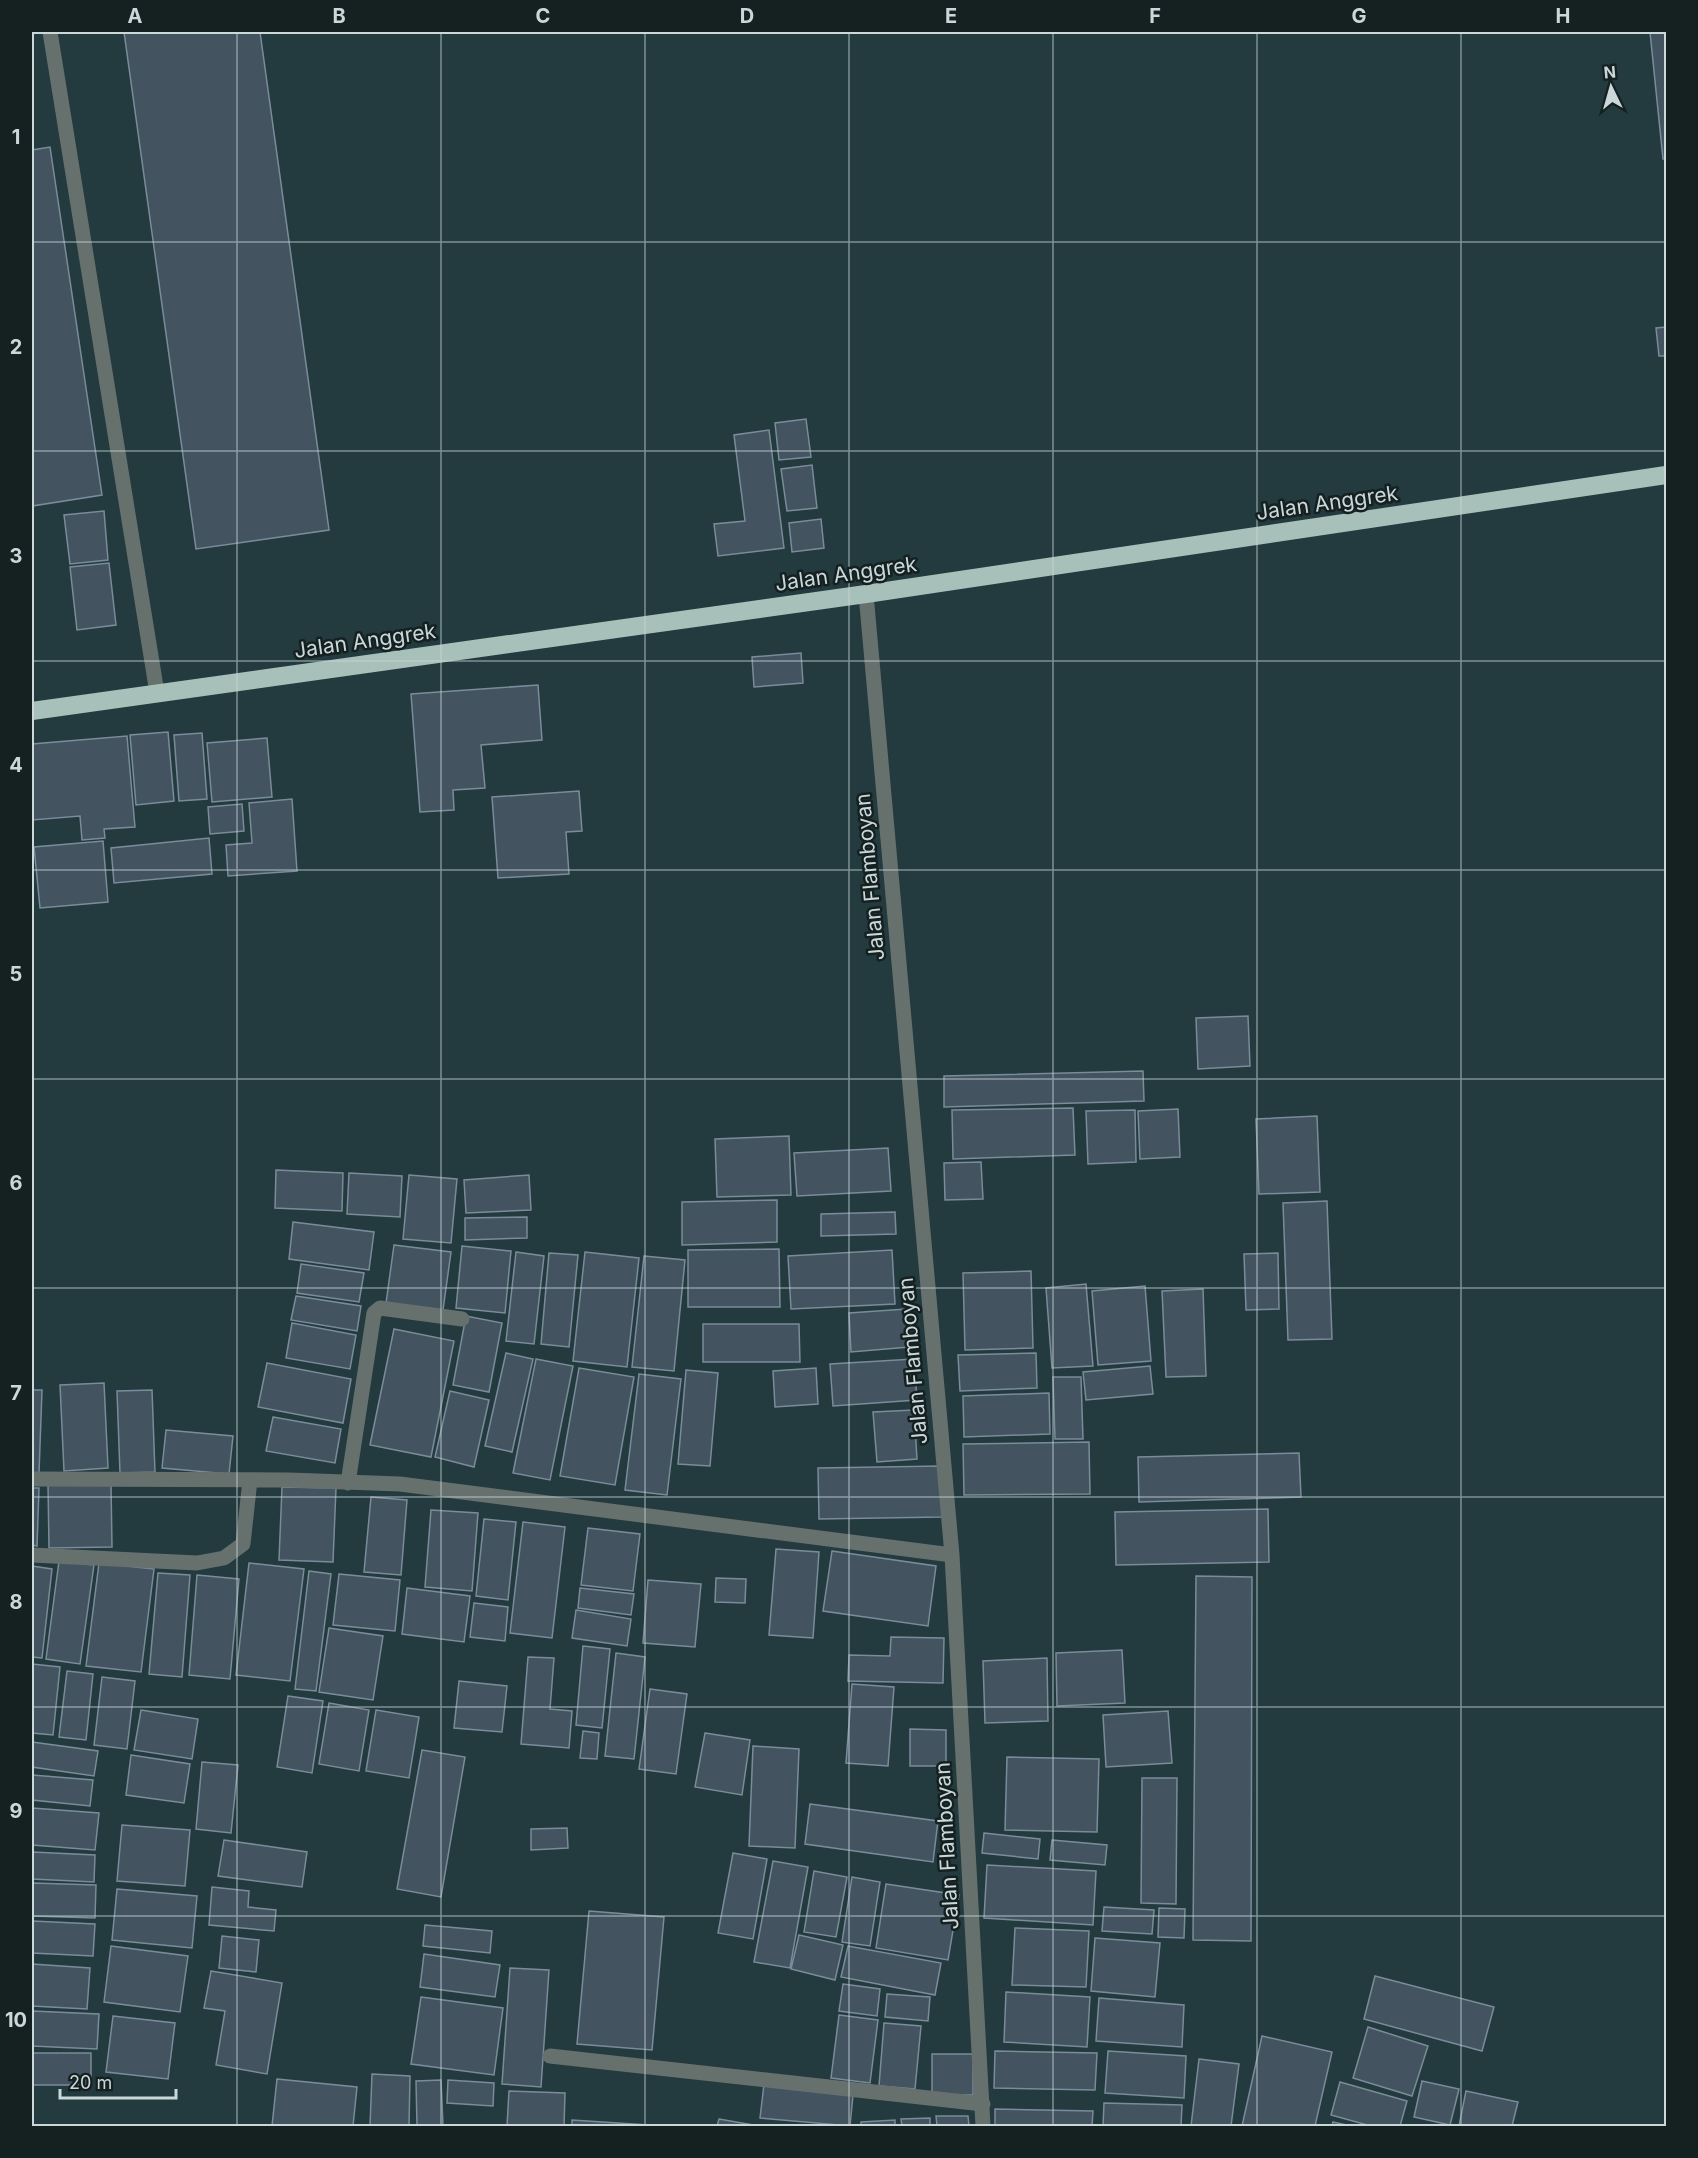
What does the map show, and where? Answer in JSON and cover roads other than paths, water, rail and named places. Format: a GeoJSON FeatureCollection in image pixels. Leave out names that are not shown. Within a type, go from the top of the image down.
{"type":"FeatureCollection","features":[{"type":"Feature","properties":{"kind":"highway","name":"Jalan Anggrek"},"geometry":{"type":"LineString","coordinates":[[32,711],[866,594],[1666,475]]}},
{"type":"Feature","properties":{"kind":"street"},"geometry":{"type":"LineString","coordinates":[[50,32],[158,693]]}},
{"type":"Feature","properties":{"kind":"street","name":"Jalan Flamboyan"},"geometry":{"type":"LineString","coordinates":[[866,594],[952,1555],[983,2127]]}},
{"type":"Feature","properties":{"kind":"street"},"geometry":{"type":"LineString","coordinates":[[348,1483],[374,1313],[380,1308],[462,1319]]}},
{"type":"Feature","properties":{"kind":"street"},"geometry":{"type":"LineString","coordinates":[[32,1479],[250,1480],[400,1484],[952,1555]]}},
{"type":"Feature","properties":{"kind":"street"},"geometry":{"type":"LineString","coordinates":[[32,1555],[197,1563],[224,1558],[243,1544],[250,1480]]}},
{"type":"Feature","properties":{"kind":"street"},"geometry":{"type":"LineString","coordinates":[[550,2056],[983,2104]]}}]}
